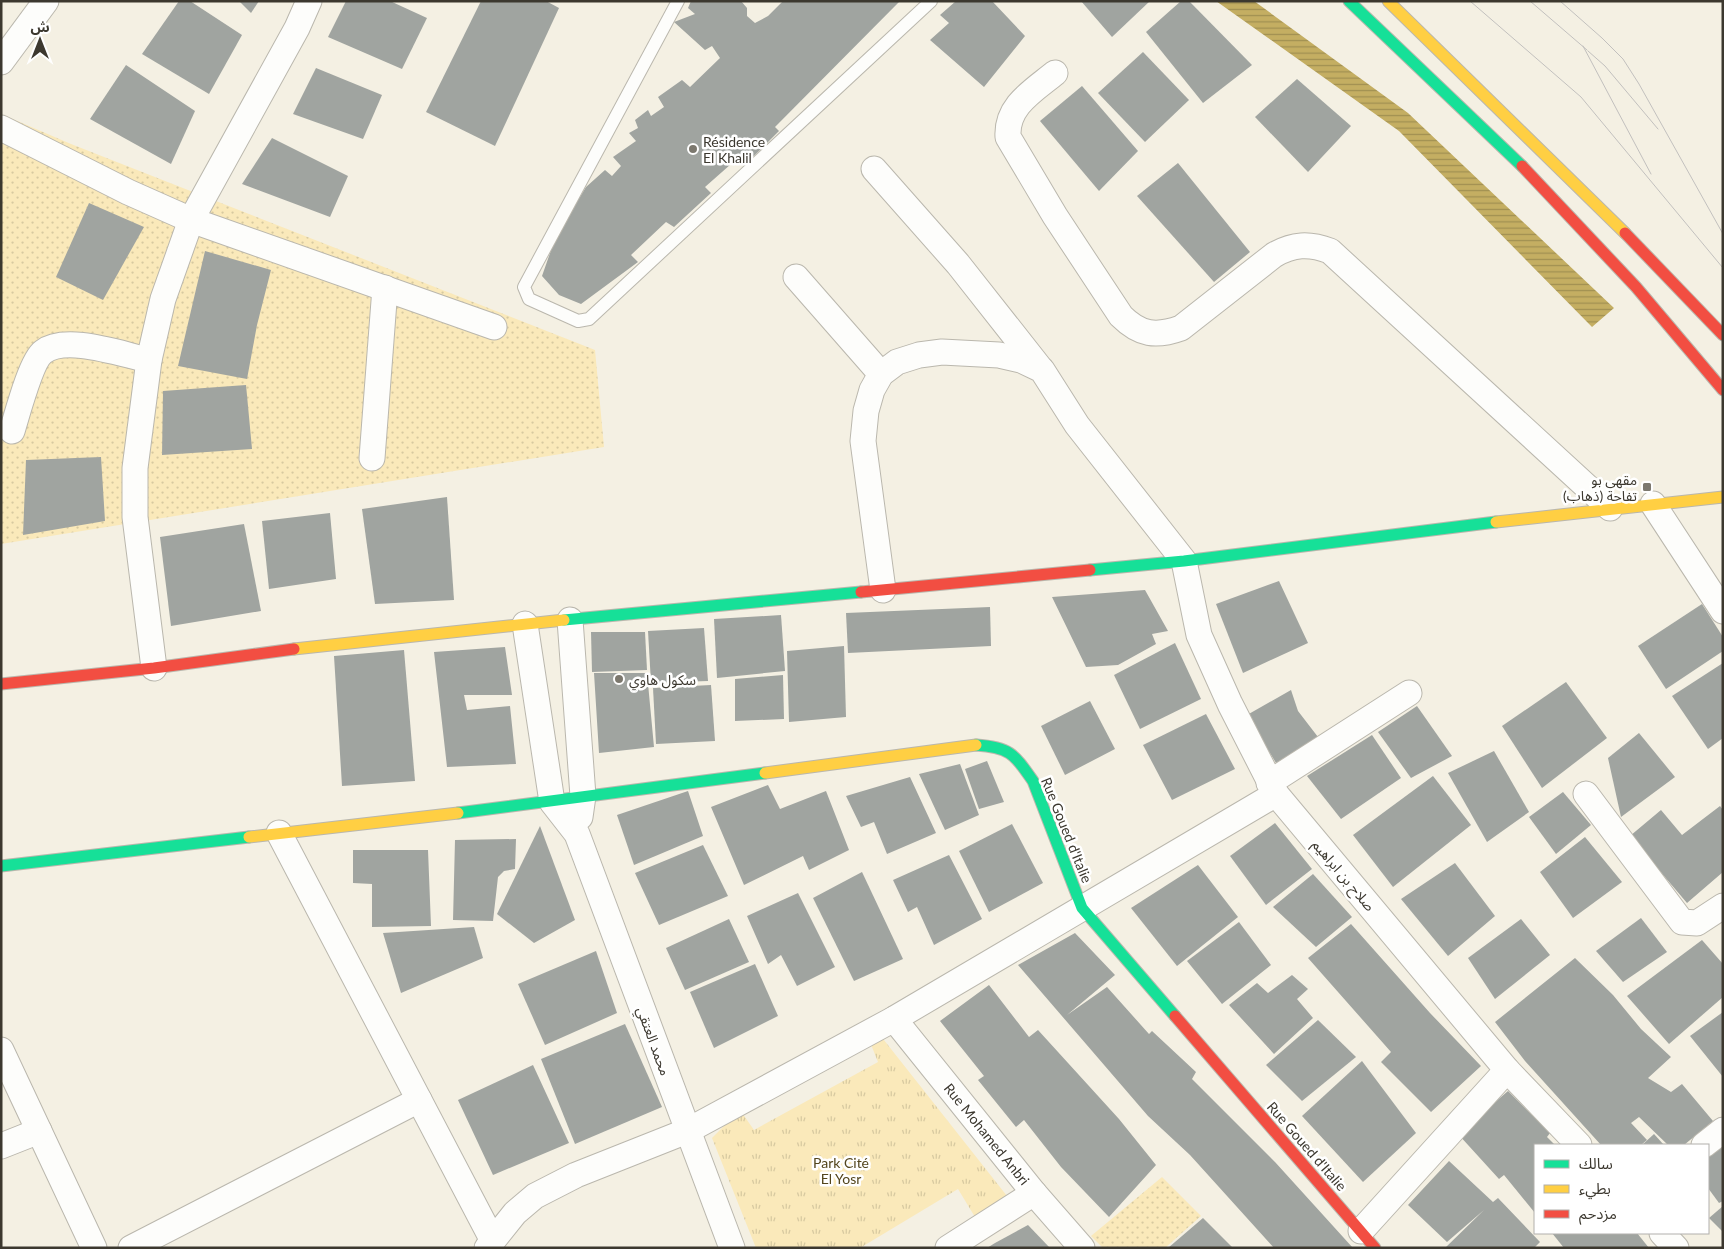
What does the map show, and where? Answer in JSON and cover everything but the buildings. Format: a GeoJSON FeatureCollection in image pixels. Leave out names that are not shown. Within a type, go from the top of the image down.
{"type":"FeatureCollection","features":[{"type":"Feature","properties":{"kind":"street"},"geometry":{"type":"LineString","coordinates":[[1,62],[46,1]]}},
{"type":"Feature","properties":{"kind":"street"},"geometry":{"type":"LineString","coordinates":[[154,668],[135,517],[135,468],[149,360],[163,299],[191,220],[297,28],[309,1]]}},
{"type":"Feature","properties":{"kind":"street"},"geometry":{"type":"LineString","coordinates":[[1350,1],[1498,142],[1617,264],[1667,320],[1723,390]]}},
{"type":"Feature","properties":{"kind":"street"},"geometry":{"type":"LineString","coordinates":[[1388,1],[1589,196],[1705,314],[1723,335]]}},
{"type":"Feature","properties":{"kind":"street"},"geometry":{"type":"LineString","coordinates":[[1055,73],[1019,103],[1010,114],[1007,126],[1008,137],[1054,216],[1121,316],[1133,328],[1149,333],[1166,333],[1181,328],[1280,252],[1302,244],[1317,246],[1330,251],[1610,508]]}},
{"type":"Feature","properties":{"kind":"street"},"geometry":{"type":"LineString","coordinates":[[1,128],[128,192],[191,220],[494,327]]}},
{"type":"Feature","properties":{"kind":"street"},"geometry":{"type":"LineString","coordinates":[[874,169],[958,264],[1042,370],[1077,425],[1184,561]]}},
{"type":"Feature","properties":{"kind":"street"},"geometry":{"type":"LineString","coordinates":[[796,277],[881,374]]}},
{"type":"Feature","properties":{"kind":"street"},"geometry":{"type":"LineString","coordinates":[[372,458],[385,288]]}},
{"type":"Feature","properties":{"kind":"street"},"geometry":{"type":"LineString","coordinates":[[1705,314],[1723,324]]}},
{"type":"Feature","properties":{"kind":"street"},"geometry":{"type":"LineString","coordinates":[[12,431],[35,363],[43,352],[62,346],[83,346],[149,360]]}},
{"type":"Feature","properties":{"kind":"street"},"geometry":{"type":"LineString","coordinates":[[883,590],[863,441],[866,411],[872,390],[881,374],[897,362],[919,354],[942,352],[999,354],[1021,360],[1042,370]]}},
{"type":"Feature","properties":{"kind":"street"},"geometry":{"type":"LineString","coordinates":[[1,684],[154,668],[335,644],[525,624],[1184,561],[1653,504],[1720,494]]}},
{"type":"Feature","properties":{"kind":"street"},"geometry":{"type":"LineString","coordinates":[[1653,504],[1723,611]]}},
{"type":"Feature","properties":{"kind":"street","name":"صلاح بن ابراهيم"},"geometry":{"type":"LineString","coordinates":[[1184,561],[1199,635],[1273,789],[1507,1070],[1578,1144]]}},
{"type":"Feature","properties":{"kind":"street","name":"محمد العتقي"},"geometry":{"type":"LineString","coordinates":[[570,620],[583,796],[577,834]]}},
{"type":"Feature","properties":{"kind":"street","name":"محمد العتقي"},"geometry":{"type":"LineString","coordinates":[[525,624],[552,802],[577,834],[732,1248]]}},
{"type":"Feature","properties":{"kind":"street"},"geometry":{"type":"LineString","coordinates":[[279,833],[418,1100],[489,1244],[515,1213],[535,1196],[576,1175],[687,1131],[894,1019],[1082,908],[1273,789],[1410,693]]}},
{"type":"Feature","properties":{"kind":"street","name":"Rue Goued d'Italie"},"geometry":{"type":"LineString","coordinates":[[1,866],[552,802],[583,796],[974,745],[996,746],[1013,754],[1033,781],[1082,908],[1368,1239]]}},
{"type":"Feature","properties":{"kind":"street"},"geometry":{"type":"LineString","coordinates":[[1586,794],[1682,922],[1697,923],[1723,906]]}},
{"type":"Feature","properties":{"kind":"street","name":"Rue Mohamed Anbri"},"geometry":{"type":"LineString","coordinates":[[894,1019],[1034,1194],[1082,1248]]}},
{"type":"Feature","properties":{"kind":"street"},"geometry":{"type":"LineString","coordinates":[[1,1050],[94,1248]]}},
{"type":"Feature","properties":{"kind":"street"},"geometry":{"type":"LineString","coordinates":[[1368,1239],[1507,1070]]}},
{"type":"Feature","properties":{"kind":"street"},"geometry":{"type":"LineString","coordinates":[[131,1248],[418,1100]]}},
{"type":"Feature","properties":{"kind":"street"},"geometry":{"type":"LineString","coordinates":[[1705,1144],[1723,1130]]}},
{"type":"Feature","properties":{"kind":"street"},"geometry":{"type":"LineString","coordinates":[[1,1146],[39,1131]]}},
{"type":"Feature","properties":{"kind":"street"},"geometry":{"type":"LineString","coordinates":[[948,1248],[1034,1194]]}},
{"type":"Feature","properties":{"kind":"street"},"geometry":{"type":"LineString","coordinates":[[1663,1234],[1676,1248]]}},
{"type":"Feature","properties":{"kind":"lane"},"geometry":{"type":"LineString","coordinates":[[678,1],[524,287],[529,299],[578,321],[589,318],[930,1]]}},
{"type":"Feature","properties":{"kind":"green space"},"geometry":{"type":"Polygon","coordinates":[[[1,114],[71,144],[595,350],[604,447],[1,544],[1,114]]]}},
{"type":"Feature","properties":{"kind":"green space","name":"Park Cité El Yosr"},"geometry":{"type":"Polygon","coordinates":[[[880,1035],[1007,1196],[975,1217],[958,1189],[860,1248],[756,1248],[712,1138],[740,1110],[754,1130],[878,1062],[868,1037],[880,1035]]]}},
{"type":"Feature","properties":{"kind":"green space"},"geometry":{"type":"Polygon","coordinates":[[[1162,1177],[1201,1216],[1165,1248],[1103,1248],[1091,1236],[1162,1177]]]}},
{"type":"Feature","properties":{"kind":"shaded area"},"geometry":{"type":"Polygon","coordinates":[[[1216,1],[1254,1],[1408,113],[1614,308],[1592,327],[1399,131],[1216,1]]]}},
{"type":"Feature","properties":{"kind":"tram line"},"geometry":{"type":"LineString","coordinates":[[1470,1],[1581,97],[1723,268]]}},
{"type":"Feature","properties":{"kind":"tram line"},"geometry":{"type":"LineString","coordinates":[[1530,1],[1587,50]]}},
{"type":"Feature","properties":{"kind":"tram line"},"geometry":{"type":"LineString","coordinates":[[1560,1],[1623,59],[1723,234]]}},
{"type":"Feature","properties":{"kind":"tram line"},"geometry":{"type":"LineString","coordinates":[[1583,46],[1651,174]]}},
{"type":"Feature","properties":{"kind":"tram line"},"geometry":{"type":"LineString","coordinates":[[1588,51],[1605,66],[1658,129]]}},
{"type":"Feature","properties":{"kind":"traffic: fast"},"geometry":{"type":"LineString","coordinates":[[1349,1],[1522,166]]}},
{"type":"Feature","properties":{"kind":"traffic: fast"},"geometry":{"type":"LineString","coordinates":[[1090,570],[1184,561],[1496,522]]}},
{"type":"Feature","properties":{"kind":"traffic: fast"},"geometry":{"type":"LineString","coordinates":[[564,620],[861,592]]}},
{"type":"Feature","properties":{"kind":"traffic: fast"},"geometry":{"type":"LineString","coordinates":[[976,745],[1004,750],[1016,758],[1033,781],[1082,908],[1175,1016]]}},
{"type":"Feature","properties":{"kind":"traffic: fast"},"geometry":{"type":"LineString","coordinates":[[458,813],[765,773]]}},
{"type":"Feature","properties":{"kind":"traffic: fast"},"geometry":{"type":"LineString","coordinates":[[1,866],[249,837]]}},
{"type":"Feature","properties":{"kind":"traffic: slow"},"geometry":{"type":"LineString","coordinates":[[1388,1],[1625,233]]}},
{"type":"Feature","properties":{"kind":"traffic: slow"},"geometry":{"type":"LineString","coordinates":[[1496,522],[1723,497]]}},
{"type":"Feature","properties":{"kind":"traffic: slow"},"geometry":{"type":"LineString","coordinates":[[294,649],[564,620]]}},
{"type":"Feature","properties":{"kind":"traffic: slow"},"geometry":{"type":"LineString","coordinates":[[765,773],[976,745]]}},
{"type":"Feature","properties":{"kind":"traffic: slow"},"geometry":{"type":"LineString","coordinates":[[249,837],[458,813]]}},
{"type":"Feature","properties":{"kind":"traffic: jam"},"geometry":{"type":"LineString","coordinates":[[1522,166],[1636,287],[1723,390]]}},
{"type":"Feature","properties":{"kind":"traffic: jam"},"geometry":{"type":"LineString","coordinates":[[1625,233],[1723,335]]}},
{"type":"Feature","properties":{"kind":"traffic: jam"},"geometry":{"type":"LineString","coordinates":[[861,592],[1090,570]]}},
{"type":"Feature","properties":{"kind":"traffic: jam"},"geometry":{"type":"LineString","coordinates":[[1,684],[154,668],[294,649]]}},
{"type":"Feature","properties":{"kind":"traffic: jam"},"geometry":{"type":"LineString","coordinates":[[1175,1016],[1375,1248]]}},
{"type":"Feature","properties":{"kind":"place","name":"Résidence El Khalil"},"geometry":{"type":"Point","coordinates":[693,149]}},
{"type":"Feature","properties":{"kind":"place","name":"مقهى بو تفاحة (ذهاب)"},"geometry":{"type":"Point","coordinates":[1647,487]}},
{"type":"Feature","properties":{"kind":"place","name":"سكول هاوي"},"geometry":{"type":"Point","coordinates":[619,679]}}]}
